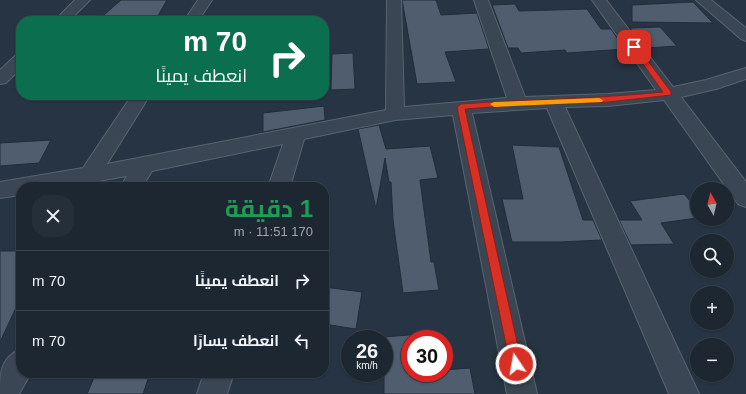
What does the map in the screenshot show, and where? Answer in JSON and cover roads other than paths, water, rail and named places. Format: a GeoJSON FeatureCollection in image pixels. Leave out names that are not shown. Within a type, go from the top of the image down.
{"type":"FeatureCollection","features":[{"type":"Feature","properties":{"kind":"street"},"geometry":{"type":"LineString","coordinates":[[66,16],[82,0]]}},
{"type":"Feature","properties":{"kind":"street"},"geometry":{"type":"LineString","coordinates":[[194,16],[204,0]]}},
{"type":"Feature","properties":{"kind":"street"},"geometry":{"type":"LineString","coordinates":[[394,0],[395,114]]}},
{"type":"Feature","properties":{"kind":"street"},"geometry":{"type":"LineString","coordinates":[[481,0],[518,102]]}},
{"type":"Feature","properties":{"kind":"street"},"geometry":{"type":"LineString","coordinates":[[599,0],[746,198]]}},
{"type":"Feature","properties":{"kind":"street"},"geometry":{"type":"LineString","coordinates":[[703,0],[746,36]]}},
{"type":"Feature","properties":{"kind":"street"},"geometry":{"type":"LineString","coordinates":[[0,79],[11,64]]}},
{"type":"Feature","properties":{"kind":"street"},"geometry":{"type":"LineString","coordinates":[[44,182],[145,165],[295,136],[395,114],[518,102],[608,100],[668,94],[710,85],[746,73]]}},
{"type":"Feature","properties":{"kind":"street"},"geometry":{"type":"LineString","coordinates":[[89,174],[139,100]]}},
{"type":"Feature","properties":{"kind":"street"},"geometry":{"type":"LineString","coordinates":[[554,102],[684,394]]}},
{"type":"Feature","properties":{"kind":"street"},"geometry":{"type":"LineString","coordinates":[[461,107],[522,394]]}},
{"type":"Feature","properties":{"kind":"street"},"geometry":{"type":"LineString","coordinates":[[281,182],[295,136]]}},
{"type":"Feature","properties":{"kind":"street"},"geometry":{"type":"LineString","coordinates":[[135,182],[145,165]]}},
{"type":"Feature","properties":{"kind":"street"},"geometry":{"type":"LineString","coordinates":[[0,190],[16,187]]}},
{"type":"Feature","properties":{"kind":"street"},"geometry":{"type":"LineString","coordinates":[[2,394],[16,372]]}},
{"type":"Feature","properties":{"kind":"street"},"geometry":{"type":"LineString","coordinates":[[212,394],[217,378]]}}]}
